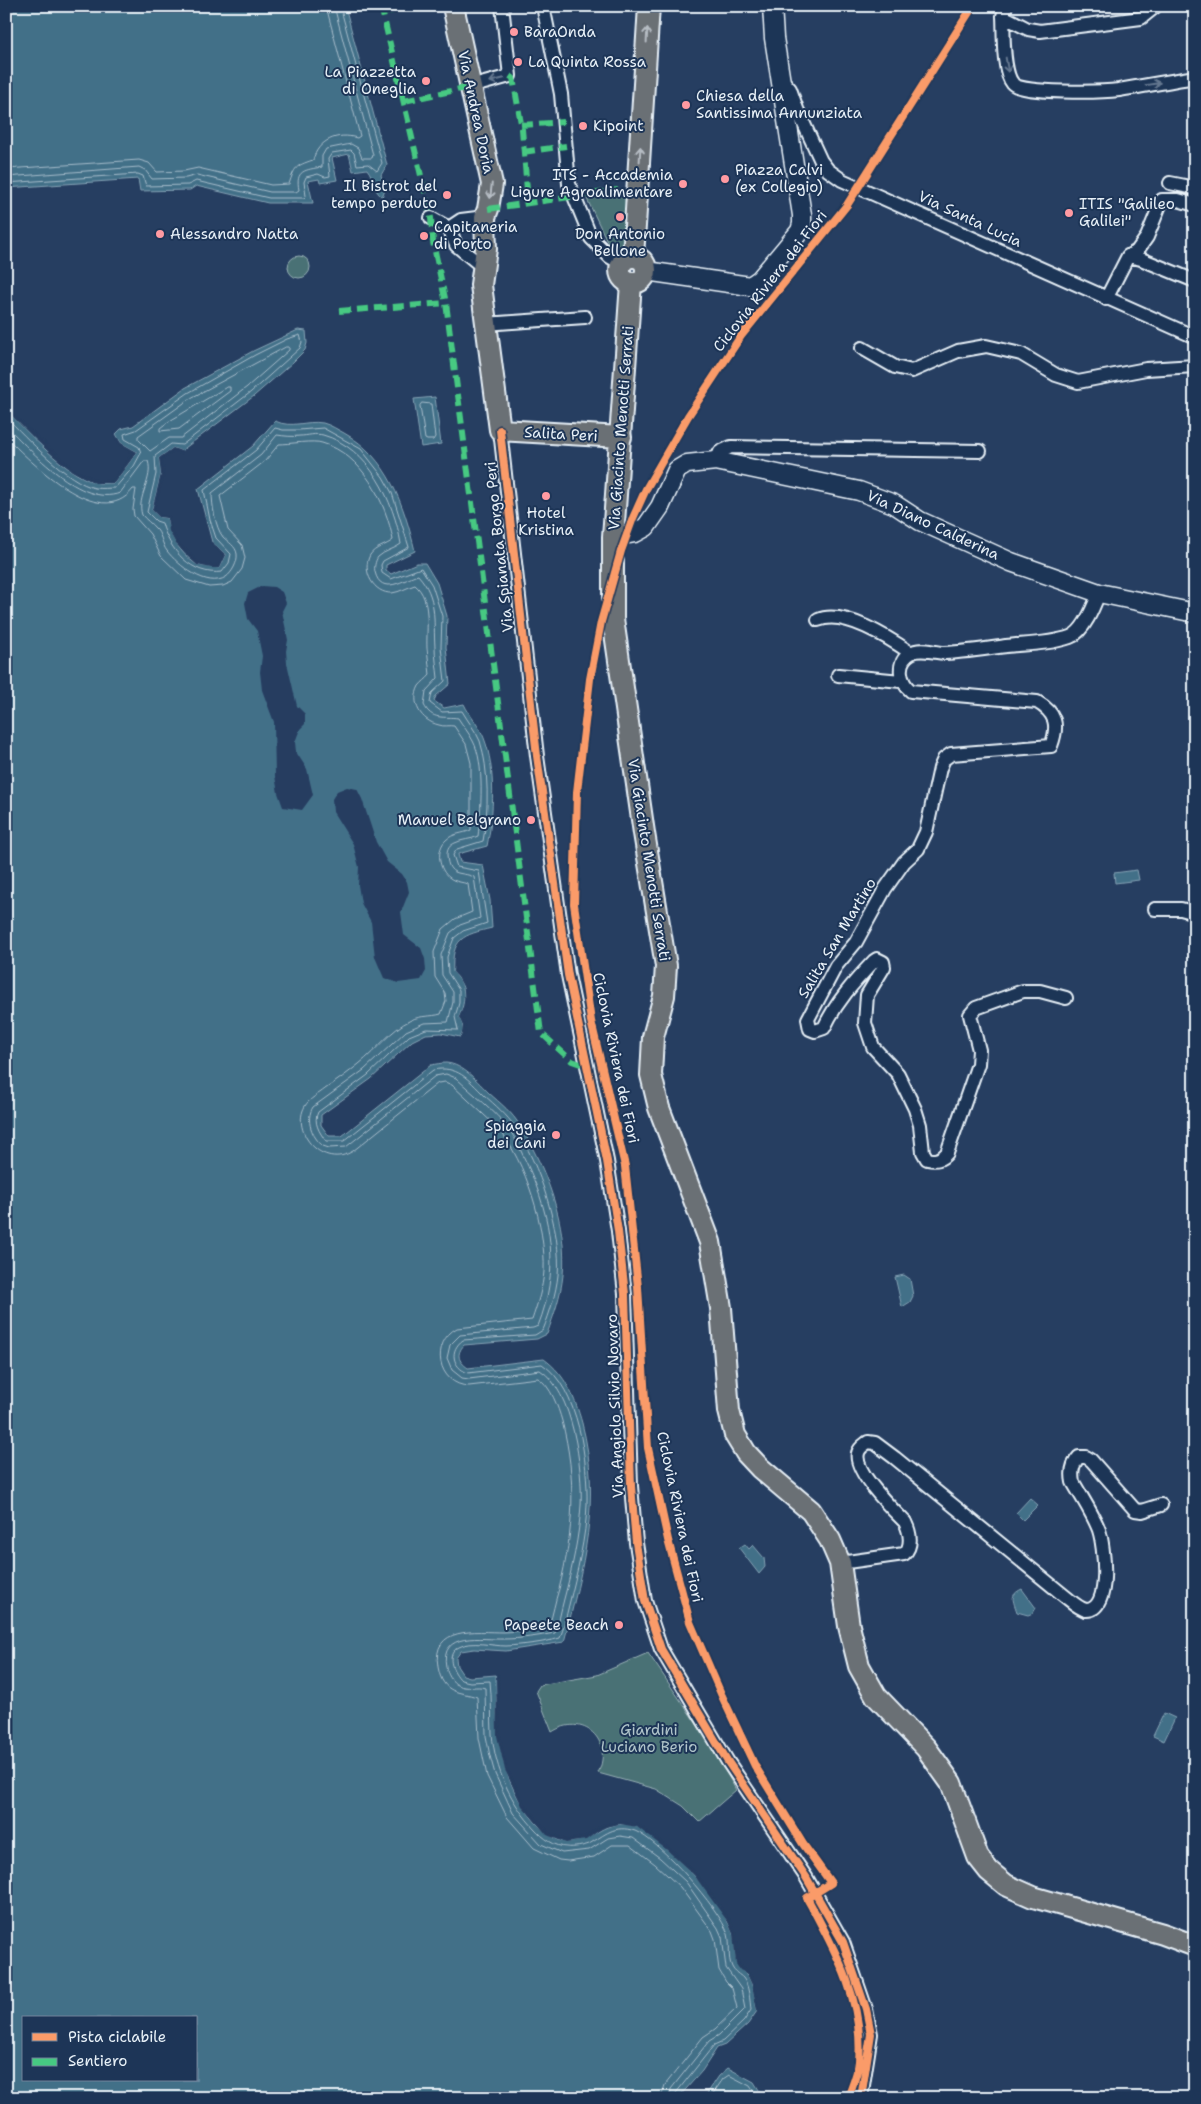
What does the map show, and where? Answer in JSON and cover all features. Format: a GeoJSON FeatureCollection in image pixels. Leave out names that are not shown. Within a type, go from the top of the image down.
{"type":"FeatureCollection","features":[{"type":"Feature","properties":{"kind":"main road","name":"Via Andrea Doria"},"geometry":{"type":"LineString","coordinates":[[453,6],[492,184],[485,217],[486,250],[484,268]]}},
{"type":"Feature","properties":{"kind":"main road","name":"Via Giacinto Menotti Serrati"},"geometry":{"type":"LineString","coordinates":[[648,6],[633,268],[613,537],[613,618],[644,833],[666,966],[664,996],[653,1037],[651,1075],[659,1108],[710,1242],[721,1308],[729,1411],[735,1435],[746,1453],[760,1468],[811,1511],[830,1540],[840,1563],[849,1626],[859,1666],[876,1696],[926,1748],[951,1782],[978,1857],[989,1871],[1006,1885],[1033,1897],[1163,1934],[1195,1946]]}},
{"type":"Feature","properties":{"kind":"main road"},"geometry":{"type":"LineString","coordinates":[[633,268],[750,286],[760,279],[800,231],[802,216],[774,38],[772,6]]}},
{"type":"Feature","properties":{"kind":"main road","name":"Via Spianata Borgo Peri"},"geometry":{"type":"LineString","coordinates":[[484,268],[481,286],[500,430]]}},
{"type":"Feature","properties":{"kind":"main road","name":"Salita Peri"},"geometry":{"type":"LineString","coordinates":[[500,430],[621,437]]}},
{"type":"Feature","properties":{"kind":"main road","name":"Via Diano Calderina"},"geometry":{"type":"LineString","coordinates":[[613,537],[635,533],[646,527],[660,508],[677,470],[687,464],[716,461],[859,491],[894,504],[920,521],[1011,562],[1099,593],[1195,613]]}},
{"type":"Feature","properties":{"kind":"street"},"geometry":{"type":"LineString","coordinates":[[470,86],[510,76],[502,6]]}},
{"type":"Feature","properties":{"kind":"street"},"geometry":{"type":"LineString","coordinates":[[542,6],[561,94],[569,184],[591,238],[610,257],[633,268]]}},
{"type":"Feature","properties":{"kind":"street"},"geometry":{"type":"LineString","coordinates":[[1005,11],[1015,23],[1028,29],[1040,31],[1141,18],[1156,6]]}},
{"type":"Feature","properties":{"kind":"street"},"geometry":{"type":"LineString","coordinates":[[1005,11],[1006,57],[1009,78],[1014,85],[1022,89],[1054,91],[1117,90],[1195,77]]}},
{"type":"Feature","properties":{"kind":"street","name":"Via Santa Lucia"},"geometry":{"type":"LineString","coordinates":[[781,78],[790,89],[821,161],[828,170],[842,180],[1195,338]]}},
{"type":"Feature","properties":{"kind":"street"},"geometry":{"type":"LineString","coordinates":[[1170,183],[1195,188]]}},
{"type":"Feature","properties":{"kind":"street"},"geometry":{"type":"LineString","coordinates":[[1106,299],[1128,256],[1137,251],[1147,237],[1162,200],[1178,200],[1195,205]]}},
{"type":"Feature","properties":{"kind":"street"},"geometry":{"type":"LineString","coordinates":[[449,228],[462,220],[485,217]]}},
{"type":"Feature","properties":{"kind":"street"},"geometry":{"type":"LineString","coordinates":[[431,218],[449,228],[456,245],[484,268]]}},
{"type":"Feature","properties":{"kind":"street"},"geometry":{"type":"LineString","coordinates":[[1128,256],[1142,259],[1195,281]]}},
{"type":"Feature","properties":{"kind":"street"},"geometry":{"type":"LineString","coordinates":[[485,324],[585,317]]}},
{"type":"Feature","properties":{"kind":"street"},"geometry":{"type":"LineString","coordinates":[[862,348],[895,367],[912,371],[958,351],[986,346],[1021,354],[1056,375],[1078,382],[1146,369],[1195,366]]}},
{"type":"Feature","properties":{"kind":"street","name":"Via Spianata Borgo Peri"},"geometry":{"type":"LineString","coordinates":[[500,430],[526,661]]}},
{"type":"Feature","properties":{"kind":"street"},"geometry":{"type":"LineString","coordinates":[[716,461],[720,452],[730,447],[980,451]]}},
{"type":"Feature","properties":{"kind":"street"},"geometry":{"type":"LineString","coordinates":[[838,675],[902,681],[901,669],[904,660],[911,653],[918,650],[944,653],[1072,637],[1088,618],[1099,593]]}},
{"type":"Feature","properties":{"kind":"street"},"geometry":{"type":"LineString","coordinates":[[818,620],[827,616],[851,621],[893,641],[911,653]]}},
{"type":"Feature","properties":{"kind":"street","name":"Via Angiolo Silvio Novaro"},"geometry":{"type":"LineString","coordinates":[[526,661],[537,756],[568,975],[607,1161],[618,1231],[625,1294],[631,1486],[636,1543],[645,1601],[661,1649],[728,1762],[806,1877],[843,1942],[866,2009],[870,2034],[862,2098]]}},
{"type":"Feature","properties":{"kind":"street","name":"Salita San Martino"},"geometry":{"type":"LineString","coordinates":[[902,681],[911,692],[1037,702],[1049,710],[1054,720],[1055,735],[1051,746],[976,751],[948,755],[944,759],[935,787],[926,832],[918,849],[904,862],[885,889],[856,942],[836,966],[808,1019],[810,1029],[815,1031],[824,1028],[832,1011],[854,982],[874,961],[877,959],[883,962],[884,967],[867,995],[866,1023],[873,1047],[898,1074],[915,1109],[920,1124],[923,1152],[927,1159],[934,1160],[942,1159],[947,1153],[978,1064],[979,1050],[970,1015],[976,1008],[1023,991],[1040,991],[1066,998]]}},
{"type":"Feature","properties":{"kind":"street"},"geometry":{"type":"LineString","coordinates":[[1155,909],[1181,908],[1195,913]]}},
{"type":"Feature","properties":{"kind":"street"},"geometry":{"type":"LineString","coordinates":[[840,1563],[904,1554],[910,1543],[909,1531],[905,1522],[860,1471],[857,1454],[860,1448],[868,1442],[875,1443],[895,1458],[1060,1592],[1082,1608],[1088,1610],[1095,1608],[1098,1604],[1102,1593],[1106,1565],[1099,1530],[1071,1474],[1074,1462],[1079,1457],[1086,1456],[1136,1510],[1142,1511],[1161,1505]]}},
{"type":"Feature","properties":{"kind":"green space"},"geometry":{"type":"Polygon","coordinates":[[[625,192],[627,240],[625,246],[617,252],[609,245],[587,199],[625,192]]]}},
{"type":"Feature","properties":{"kind":"green space"},"geometry":{"type":"Polygon","coordinates":[[[299,256],[307,259],[310,267],[307,275],[299,278],[291,275],[288,267],[291,259],[299,256]]]}},
{"type":"Feature","properties":{"kind":"green space","name":"Giardini Luciano Berio"},"geometry":{"type":"Polygon","coordinates":[[[648,1653],[709,1742],[736,1790],[699,1822],[683,1806],[656,1789],[598,1773],[602,1761],[602,1750],[599,1740],[584,1727],[575,1725],[552,1732],[536,1691],[540,1685],[597,1675],[648,1653]]]}},
{"type":"Feature","properties":{"kind":"water"},"geometry":{"type":"Polygon","coordinates":[[[6,6],[345,6],[387,165],[381,175],[385,189],[382,197],[377,191],[367,169],[353,171],[349,154],[332,158],[337,180],[320,183],[319,179],[308,181],[313,203],[268,203],[196,186],[190,190],[140,191],[138,179],[6,188],[6,6]]]}},
{"type":"Feature","properties":{"kind":"water"},"geometry":{"type":"Polygon","coordinates":[[[298,330],[306,331],[307,343],[305,350],[254,396],[181,451],[173,448],[159,458],[161,474],[152,510],[159,517],[167,518],[177,544],[190,560],[198,565],[220,568],[226,555],[212,542],[198,489],[253,446],[275,421],[287,424],[323,423],[332,426],[359,443],[372,455],[392,484],[405,517],[415,551],[386,565],[386,570],[391,574],[417,563],[425,563],[437,583],[447,616],[446,647],[450,684],[436,696],[434,701],[444,708],[464,704],[482,734],[488,750],[493,791],[487,846],[458,854],[460,862],[483,865],[490,900],[492,928],[466,936],[457,945],[454,952],[453,972],[461,982],[464,993],[459,1017],[462,1022],[463,1032],[460,1037],[441,1033],[426,1034],[412,1041],[371,1079],[321,1115],[321,1125],[329,1136],[342,1136],[431,1065],[452,1064],[470,1074],[514,1117],[530,1142],[546,1178],[558,1217],[564,1256],[561,1290],[547,1334],[537,1339],[464,1345],[459,1357],[468,1368],[544,1359],[552,1365],[564,1380],[573,1396],[582,1423],[588,1451],[590,1507],[588,1534],[578,1587],[564,1642],[506,1651],[474,1649],[461,1651],[456,1658],[457,1666],[463,1675],[470,1677],[496,1675],[499,1735],[507,1772],[514,1790],[524,1807],[540,1827],[555,1838],[568,1842],[586,1838],[615,1825],[624,1824],[638,1827],[665,1848],[699,1880],[726,1918],[732,1931],[737,1962],[751,1983],[757,2011],[748,2024],[725,2045],[717,2048],[702,2071],[678,2098],[6,2098],[6,410],[59,462],[83,478],[94,482],[114,483],[137,452],[121,443],[116,434],[121,429],[133,426],[185,388],[253,351],[298,330]]]}},
{"type":"Feature","properties":{"kind":"water"},"geometry":{"type":"Polygon","coordinates":[[[435,397],[441,444],[421,447],[414,399],[435,397]]]}},
{"type":"Feature","properties":{"kind":"water"},"geometry":{"type":"Polygon","coordinates":[[[1137,870],[1139,880],[1115,883],[1114,873],[1137,870]]]}},
{"type":"Feature","properties":{"kind":"water"},"geometry":{"type":"Polygon","coordinates":[[[904,1275],[910,1279],[913,1296],[910,1302],[902,1307],[895,1277],[904,1275]]]}},
{"type":"Feature","properties":{"kind":"water"},"geometry":{"type":"Polygon","coordinates":[[[1030,1498],[1038,1505],[1023,1520],[1016,1513],[1030,1498]]]}},
{"type":"Feature","properties":{"kind":"water"},"geometry":{"type":"Polygon","coordinates":[[[745,1544],[749,1549],[753,1545],[764,1558],[765,1567],[759,1574],[739,1548],[745,1544]]]}},
{"type":"Feature","properties":{"kind":"water"},"geometry":{"type":"Polygon","coordinates":[[[1022,1589],[1036,1608],[1033,1613],[1028,1615],[1017,1612],[1013,1601],[1015,1593],[1022,1589]]]}},
{"type":"Feature","properties":{"kind":"water"},"geometry":{"type":"Polygon","coordinates":[[[1164,1713],[1175,1718],[1164,1741],[1153,1736],[1164,1713]]]}},
{"type":"Feature","properties":{"kind":"water"},"geometry":{"type":"Polygon","coordinates":[[[728,2068],[754,2082],[764,2098],[704,2098],[719,2076],[728,2068]]]}},
{"type":"Feature","properties":{"kind":"pier"},"geometry":{"type":"Polygon","coordinates":[[[6,408],[73,469],[96,480],[113,481],[133,453],[119,445],[114,432],[121,443],[137,452],[114,483],[95,483],[72,471],[35,439],[6,408]]]}},
{"type":"Feature","properties":{"kind":"pier"},"geometry":{"type":"Polygon","coordinates":[[[173,448],[181,451],[182,454],[174,451],[162,459],[164,475],[154,509],[160,515],[169,517],[171,530],[178,543],[199,563],[219,565],[224,556],[210,542],[212,542],[226,555],[220,568],[197,565],[176,544],[169,531],[167,518],[159,517],[152,510],[161,474],[159,458],[173,448]]]}},
{"type":"Feature","properties":{"kind":"pier"},"geometry":{"type":"Polygon","coordinates":[[[262,586],[274,587],[282,592],[286,603],[282,611],[288,640],[286,651],[287,663],[297,706],[305,714],[305,724],[300,729],[295,742],[296,752],[307,769],[313,795],[302,810],[283,807],[278,793],[275,776],[274,722],[262,690],[260,672],[262,656],[257,631],[248,619],[245,603],[248,593],[262,586]]]}},
{"type":"Feature","properties":{"kind":"pier"},"geometry":{"type":"Polygon","coordinates":[[[347,787],[357,789],[376,842],[387,862],[402,874],[407,882],[409,892],[401,912],[404,935],[421,948],[425,959],[426,971],[421,980],[398,983],[384,978],[375,957],[371,922],[361,903],[358,885],[359,867],[353,844],[333,812],[332,799],[337,791],[347,787]]]}},
{"type":"Feature","properties":{"kind":"pier"},"geometry":{"type":"Polygon","coordinates":[[[455,959],[455,971],[466,988],[467,1004],[462,1017],[466,1025],[465,1034],[461,1039],[463,1026],[459,1017],[465,1004],[464,988],[453,972],[455,959]]]}},
{"type":"Feature","properties":{"kind":"pier"},"geometry":{"type":"Polygon","coordinates":[[[498,1674],[500,1736],[503,1753],[507,1769],[524,1804],[549,1833],[567,1840],[585,1837],[603,1825],[621,1822],[638,1825],[669,1848],[696,1873],[730,1921],[736,1933],[739,1963],[749,1973],[754,1984],[759,2012],[757,2011],[752,1985],[747,1974],[740,1970],[736,1964],[733,1934],[728,1922],[694,1875],[667,1850],[637,1827],[620,1824],[604,1827],[586,1840],[566,1843],[547,1835],[522,1806],[505,1770],[497,1736],[496,1675],[498,1674]]]}},
{"type":"Feature","properties":{"kind":"marked path"},"geometry":{"type":"LineString","coordinates":[[381,6],[431,218],[433,242],[446,303],[541,1033],[572,1061],[586,1066]]}},
{"type":"Feature","properties":{"kind":"marked path"},"geometry":{"type":"LineString","coordinates":[[382,13],[412,6]]}},
{"type":"Feature","properties":{"kind":"marked path"},"geometry":{"type":"LineString","coordinates":[[510,76],[513,78],[522,129],[528,202]]}},
{"type":"Feature","properties":{"kind":"marked path"},"geometry":{"type":"LineString","coordinates":[[404,101],[470,87]]}},
{"type":"Feature","properties":{"kind":"marked path"},"geometry":{"type":"LineString","coordinates":[[521,125],[564,122]]}},
{"type":"Feature","properties":{"kind":"marked path"},"geometry":{"type":"LineString","coordinates":[[523,152],[566,146]]}},
{"type":"Feature","properties":{"kind":"marked path"},"geometry":{"type":"LineString","coordinates":[[488,209],[618,190]]}},
{"type":"Feature","properties":{"kind":"marked path"},"geometry":{"type":"LineString","coordinates":[[339,311],[446,303]]}},
{"type":"Feature","properties":{"kind":"cycle path","name":"Ciclovia Riviera dei Fiori"},"geometry":{"type":"LineString","coordinates":[[848,2098],[859,2061],[857,2017],[852,1996],[837,1956],[807,1898],[831,1883],[803,1844],[755,1766],[690,1622],[668,1540],[648,1448],[638,1287],[625,1166],[591,1021],[574,904],[577,792],[590,679],[601,622],[621,551],[646,489],[688,416],[741,336],[847,205],[973,6]]}},
{"type":"Feature","properties":{"kind":"cycle path"},"geometry":{"type":"LineString","coordinates":[[500,430],[537,756],[568,975],[607,1161],[618,1231],[625,1294],[631,1486],[636,1543],[645,1601],[661,1649],[728,1762],[806,1877],[843,1942],[866,2009],[871,2034],[861,2098]]}},
{"type":"Feature","properties":{"kind":"place","name":"BaraOnda"},"geometry":{"type":"Point","coordinates":[514,32]}},
{"type":"Feature","properties":{"kind":"place","name":"La Quinta Rossa"},"geometry":{"type":"Point","coordinates":[518,62]}},
{"type":"Feature","properties":{"kind":"place","name":"La Piazzetta di Oneglia"},"geometry":{"type":"Point","coordinates":[426,81]}},
{"type":"Feature","properties":{"kind":"place","name":"Chiesa della Santissima Annunziata"},"geometry":{"type":"Point","coordinates":[686,105]}},
{"type":"Feature","properties":{"kind":"place","name":"Kipoint"},"geometry":{"type":"Point","coordinates":[583,126]}},
{"type":"Feature","properties":{"kind":"place","name":"Piazza Calvi (ex Collegio)"},"geometry":{"type":"Point","coordinates":[725,179]}},
{"type":"Feature","properties":{"kind":"place","name":"ITS - Accademia Ligure Agroalimentare"},"geometry":{"type":"Point","coordinates":[683,184]}},
{"type":"Feature","properties":{"kind":"place","name":"Il Bistrot del tempo perduto"},"geometry":{"type":"Point","coordinates":[447,195]}},
{"type":"Feature","properties":{"kind":"place","name":"ITIS \"Galileo Galilei\""},"geometry":{"type":"Point","coordinates":[1069,213]}},
{"type":"Feature","properties":{"kind":"place","name":"Don Antonio Bellone"},"geometry":{"type":"Point","coordinates":[620,217]}},
{"type":"Feature","properties":{"kind":"place","name":"Alessandro Natta"},"geometry":{"type":"Point","coordinates":[160,234]}},
{"type":"Feature","properties":{"kind":"place","name":"Capitaneria di Porto"},"geometry":{"type":"Point","coordinates":[424,236]}},
{"type":"Feature","properties":{"kind":"place","name":"Hotel Kristina"},"geometry":{"type":"Point","coordinates":[546,496]}},
{"type":"Feature","properties":{"kind":"place","name":"Manuel Belgrano"},"geometry":{"type":"Point","coordinates":[531,820]}},
{"type":"Feature","properties":{"kind":"place","name":"Spiaggia dei Cani"},"geometry":{"type":"Point","coordinates":[556,1135]}},
{"type":"Feature","properties":{"kind":"place","name":"Papeete Beach"},"geometry":{"type":"Point","coordinates":[619,1625]}}]}
